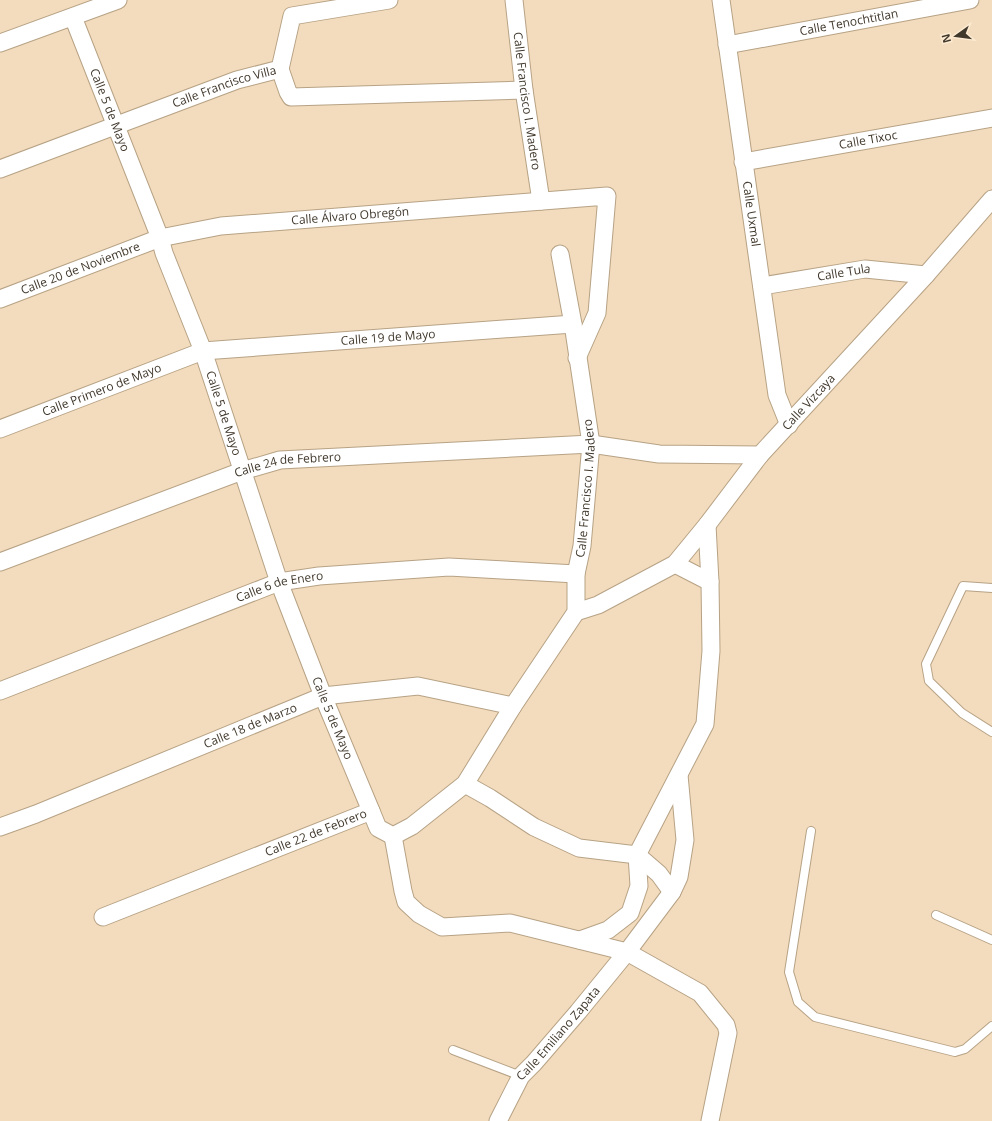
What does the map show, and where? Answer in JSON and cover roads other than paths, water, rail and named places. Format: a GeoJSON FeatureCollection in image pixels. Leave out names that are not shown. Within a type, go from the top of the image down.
{"type":"FeatureCollection","features":[{"type":"Feature","properties":{"kind":"street"},"geometry":{"type":"LineString","coordinates":[[0,43],[118,0]]}},
{"type":"Feature","properties":{"kind":"street","name":"Calle Francisco Villa"},"geometry":{"type":"LineString","coordinates":[[0,169],[237,80],[280,68],[292,16],[389,0]]}},
{"type":"Feature","properties":{"kind":"street","name":"Calle Francisco I. Madero"},"geometry":{"type":"LineString","coordinates":[[514,0],[524,90],[541,201]]}},
{"type":"Feature","properties":{"kind":"street","name":"Calle Uxmal"},"geometry":{"type":"LineString","coordinates":[[722,0],[743,162],[777,395],[789,425]]}},
{"type":"Feature","properties":{"kind":"street","name":"Calle Tenochtitlan"},"geometry":{"type":"LineString","coordinates":[[727,45],[970,0]]}},
{"type":"Feature","properties":{"kind":"street","name":"Calle 5 de Mayo"},"geometry":{"type":"LineString","coordinates":[[73,17],[117,125],[160,238],[164,253],[203,351],[279,582],[323,696],[371,811]]}},
{"type":"Feature","properties":{"kind":"street"},"geometry":{"type":"LineString","coordinates":[[280,68],[291,97],[524,90]]}},
{"type":"Feature","properties":{"kind":"street","name":"Calle Tixoc"},"geometry":{"type":"LineString","coordinates":[[743,162],[992,118]]}},
{"type":"Feature","properties":{"kind":"street","name":"Calle Álvaro Obregón"},"geometry":{"type":"LineString","coordinates":[[160,238],[221,226],[608,196],[597,313],[577,358]]}},
{"type":"Feature","properties":{"kind":"street","name":"Calle Vizcaya"},"geometry":{"type":"LineString","coordinates":[[675,564],[707,525],[760,455],[926,275],[992,199]]}},
{"type":"Feature","properties":{"kind":"street","name":"Calle 20 de Noviembre"},"geometry":{"type":"LineString","coordinates":[[0,299],[160,238]]}},
{"type":"Feature","properties":{"kind":"street","name":"Calle Francisco I. Madero"},"geometry":{"type":"LineString","coordinates":[[560,254],[573,324],[590,444],[582,546],[576,574],[576,612]]}},
{"type":"Feature","properties":{"kind":"street","name":"Calle Tula"},"geometry":{"type":"LineString","coordinates":[[762,286],[865,269],[926,275]]}},
{"type":"Feature","properties":{"kind":"street","name":"Calle 19 de Mayo"},"geometry":{"type":"LineString","coordinates":[[203,351],[573,324]]}},
{"type":"Feature","properties":{"kind":"street","name":"Calle Primero de Mayo"},"geometry":{"type":"LineString","coordinates":[[0,429],[203,351]]}},
{"type":"Feature","properties":{"kind":"street","name":"Calle 24 de Febrero"},"geometry":{"type":"LineString","coordinates":[[0,562],[242,471],[280,460],[590,444],[659,454],[760,455]]}},
{"type":"Feature","properties":{"kind":"street"},"geometry":{"type":"LineString","coordinates":[[580,940],[608,930],[630,913],[639,886],[637,854],[705,724],[711,651],[707,525]]}},
{"type":"Feature","properties":{"kind":"street"},"geometry":{"type":"LineString","coordinates":[[710,582],[675,564],[598,605],[576,612],[513,706],[465,784],[412,826],[393,836],[402,891],[406,902],[419,914],[442,927],[510,923],[540,932],[627,952],[700,993],[726,1025],[728,1033],[710,1121]]}},
{"type":"Feature","properties":{"kind":"street","name":"Calle 6 de Enero"},"geometry":{"type":"LineString","coordinates":[[0,691],[279,582],[319,576],[449,567],[576,574]]}},
{"type":"Feature","properties":{"kind":"street","name":"Calle 18 de Marzo"},"geometry":{"type":"LineString","coordinates":[[0,827],[36,814],[323,696],[418,686],[513,706]]}},
{"type":"Feature","properties":{"kind":"street","name":"Calle Emiliano Zapata"},"geometry":{"type":"LineString","coordinates":[[498,1121],[521,1076],[544,1052],[627,952],[672,892],[679,877],[685,840],[679,776]]}},
{"type":"Feature","properties":{"kind":"street"},"geometry":{"type":"LineString","coordinates":[[465,784],[490,798],[534,827],[579,848],[637,854],[659,874],[672,892]]}},
{"type":"Feature","properties":{"kind":"street","name":"Calle 22 de Febrero"},"geometry":{"type":"LineString","coordinates":[[103,917],[371,811],[378,828],[393,836]]}},
{"type":"Feature","properties":{"kind":"lane"},"geometry":{"type":"LineString","coordinates":[[992,588],[963,586],[926,664],[929,681],[962,713],[992,732]]}},
{"type":"Feature","properties":{"kind":"lane"},"geometry":{"type":"LineString","coordinates":[[811,831],[789,972],[798,1002],[815,1017],[955,1052],[965,1049],[992,1026]]}},
{"type":"Feature","properties":{"kind":"lane"},"geometry":{"type":"LineString","coordinates":[[936,915],[992,940]]}},
{"type":"Feature","properties":{"kind":"lane"},"geometry":{"type":"LineString","coordinates":[[453,1050],[521,1076]]}}]}
